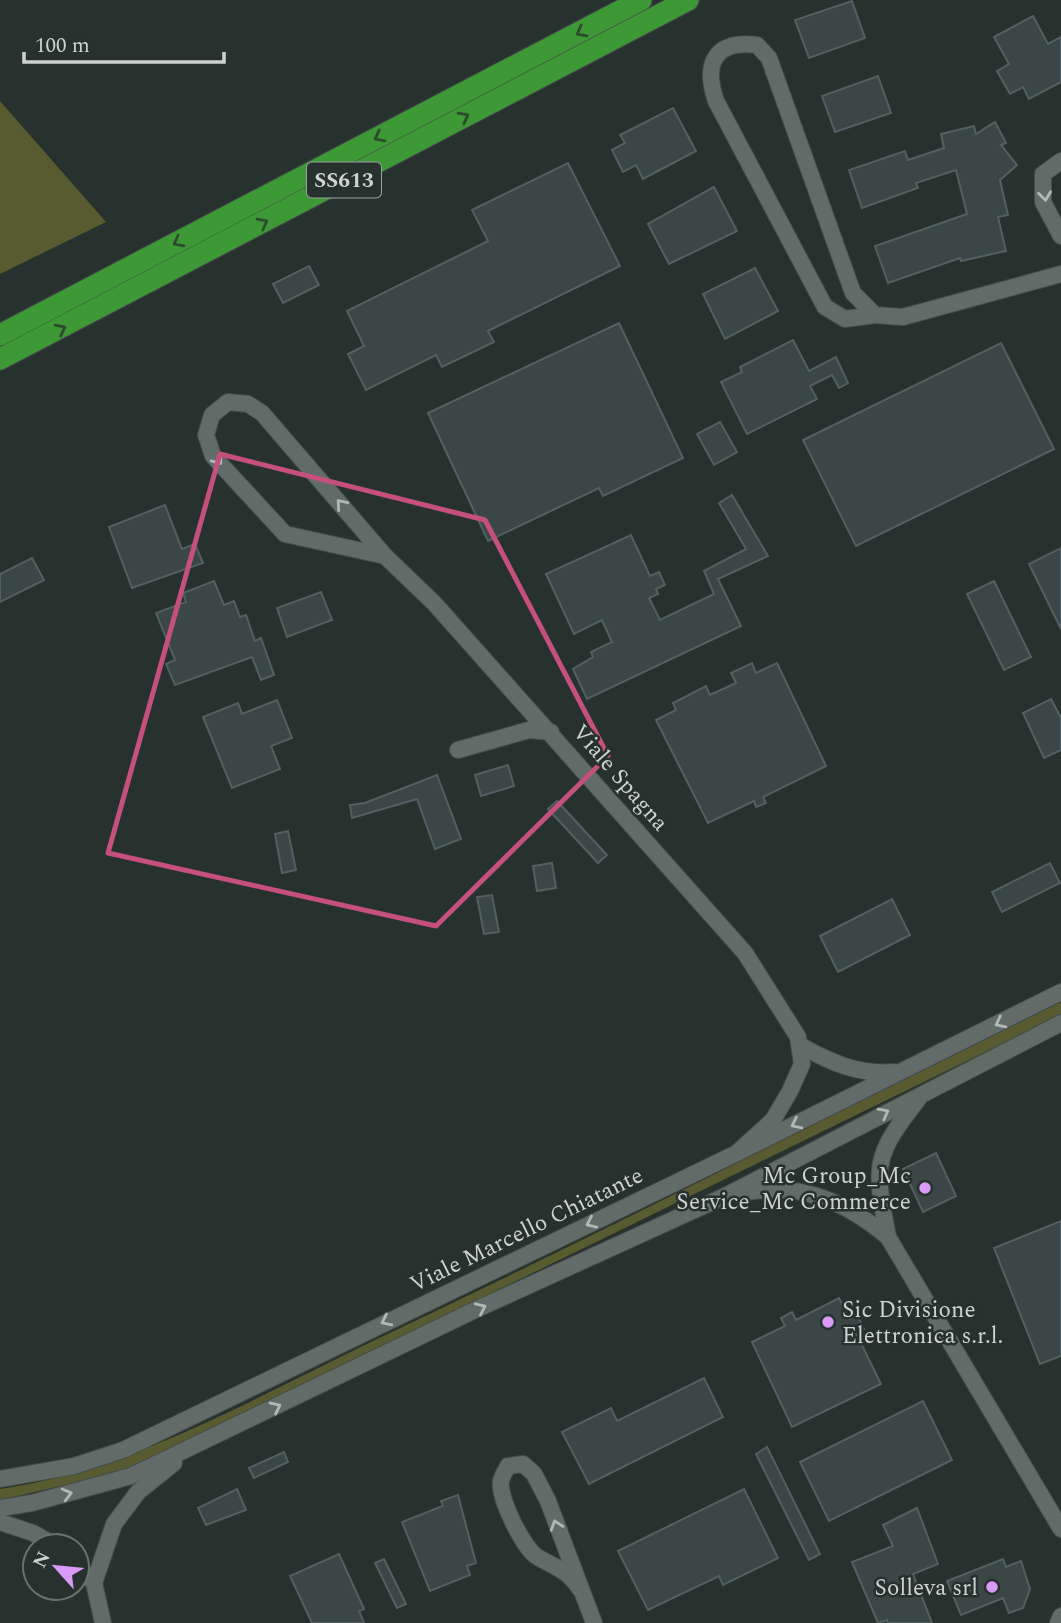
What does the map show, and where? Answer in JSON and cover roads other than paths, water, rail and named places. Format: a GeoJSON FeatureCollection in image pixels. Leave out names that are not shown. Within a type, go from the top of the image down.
{"type":"FeatureCollection","features":[{"type":"Feature","properties":{"kind":"highway","name":"SS613"},"geometry":{"type":"LineString","coordinates":[[0,335],[641,0]]}},
{"type":"Feature","properties":{"kind":"highway","name":"SS613"},"geometry":{"type":"LineString","coordinates":[[0,359],[688,0]]}},
{"type":"Feature","properties":{"kind":"highway"},"geometry":{"type":"LineString","coordinates":[[0,320],[79,281],[95,286]]}},
{"type":"Feature","properties":{"kind":"street"},"geometry":{"type":"LineString","coordinates":[[875,315],[853,293],[769,58],[757,45],[737,43],[722,48],[712,64],[709,79],[716,101],[825,307],[845,319],[875,315],[903,317],[1061,274]]}},
{"type":"Feature","properties":{"kind":"street"},"geometry":{"type":"LineString","coordinates":[[1061,161],[1043,174],[1043,202],[1061,236]]}},
{"type":"Feature","properties":{"kind":"street","name":"Viale Spagna"},"geometry":{"type":"LineString","coordinates":[[385,556],[285,534],[213,456],[206,435],[212,415],[228,402],[248,404],[262,413],[385,556],[434,603],[551,732],[745,953],[801,1046]]}},
{"type":"Feature","properties":{"kind":"street"},"geometry":{"type":"LineString","coordinates":[[458,750],[529,730],[551,732]]}},
{"type":"Feature","properties":{"kind":"street","name":"Viale Marcello Chiatante"},"geometry":{"type":"LineString","coordinates":[[0,1479],[74,1466],[123,1450],[737,1153],[1061,992]]}},
{"type":"Feature","properties":{"kind":"street"},"geometry":{"type":"LineString","coordinates":[[0,1508],[32,1503],[131,1476],[195,1447],[475,1310],[723,1197],[1061,1023]]}},
{"type":"Feature","properties":{"kind":"street"},"geometry":{"type":"LineString","coordinates":[[801,1046],[838,1065],[871,1074],[904,1071]]}},
{"type":"Feature","properties":{"kind":"street"},"geometry":{"type":"LineString","coordinates":[[737,1153],[772,1120],[790,1091],[802,1064],[801,1046]]}},
{"type":"Feature","properties":{"kind":"street"},"geometry":{"type":"LineString","coordinates":[[924,1092],[900,1123],[880,1160],[877,1183],[888,1237],[1061,1529]]}},
{"type":"Feature","properties":{"kind":"street"},"geometry":{"type":"LineString","coordinates":[[723,1197],[761,1189],[792,1188],[856,1213],[888,1237]]}},
{"type":"Feature","properties":{"kind":"street"},"geometry":{"type":"LineString","coordinates":[[94,1583],[114,1524],[138,1492],[195,1447]]}},
{"type":"Feature","properties":{"kind":"street"},"geometry":{"type":"LineString","coordinates":[[580,1589],[558,1565],[536,1556],[526,1546],[502,1496],[501,1482],[508,1466],[523,1464],[534,1474],[548,1501],[594,1623]]}},
{"type":"Feature","properties":{"kind":"street"},"geometry":{"type":"LineString","coordinates":[[0,1522],[30,1532]]}},
{"type":"Feature","properties":{"kind":"street"},"geometry":{"type":"LineString","coordinates":[[91,1580],[103,1623]]}},
{"type":"Feature","properties":{"kind":"street"},"geometry":{"type":"LineString","coordinates":[[1058,1623],[1061,1616]]}},
{"type":"Feature","properties":{"kind":"place","name":"Mc Group_Mc Service_Mc Commerce"},"geometry":{"type":"Point","coordinates":[925,1188]}},
{"type":"Feature","properties":{"kind":"place","name":"Sic Divisione Elettronica s.r.l."},"geometry":{"type":"Point","coordinates":[828,1322]}},
{"type":"Feature","properties":{"kind":"place","name":"Solleva srl"},"geometry":{"type":"Point","coordinates":[992,1587]}}]}
